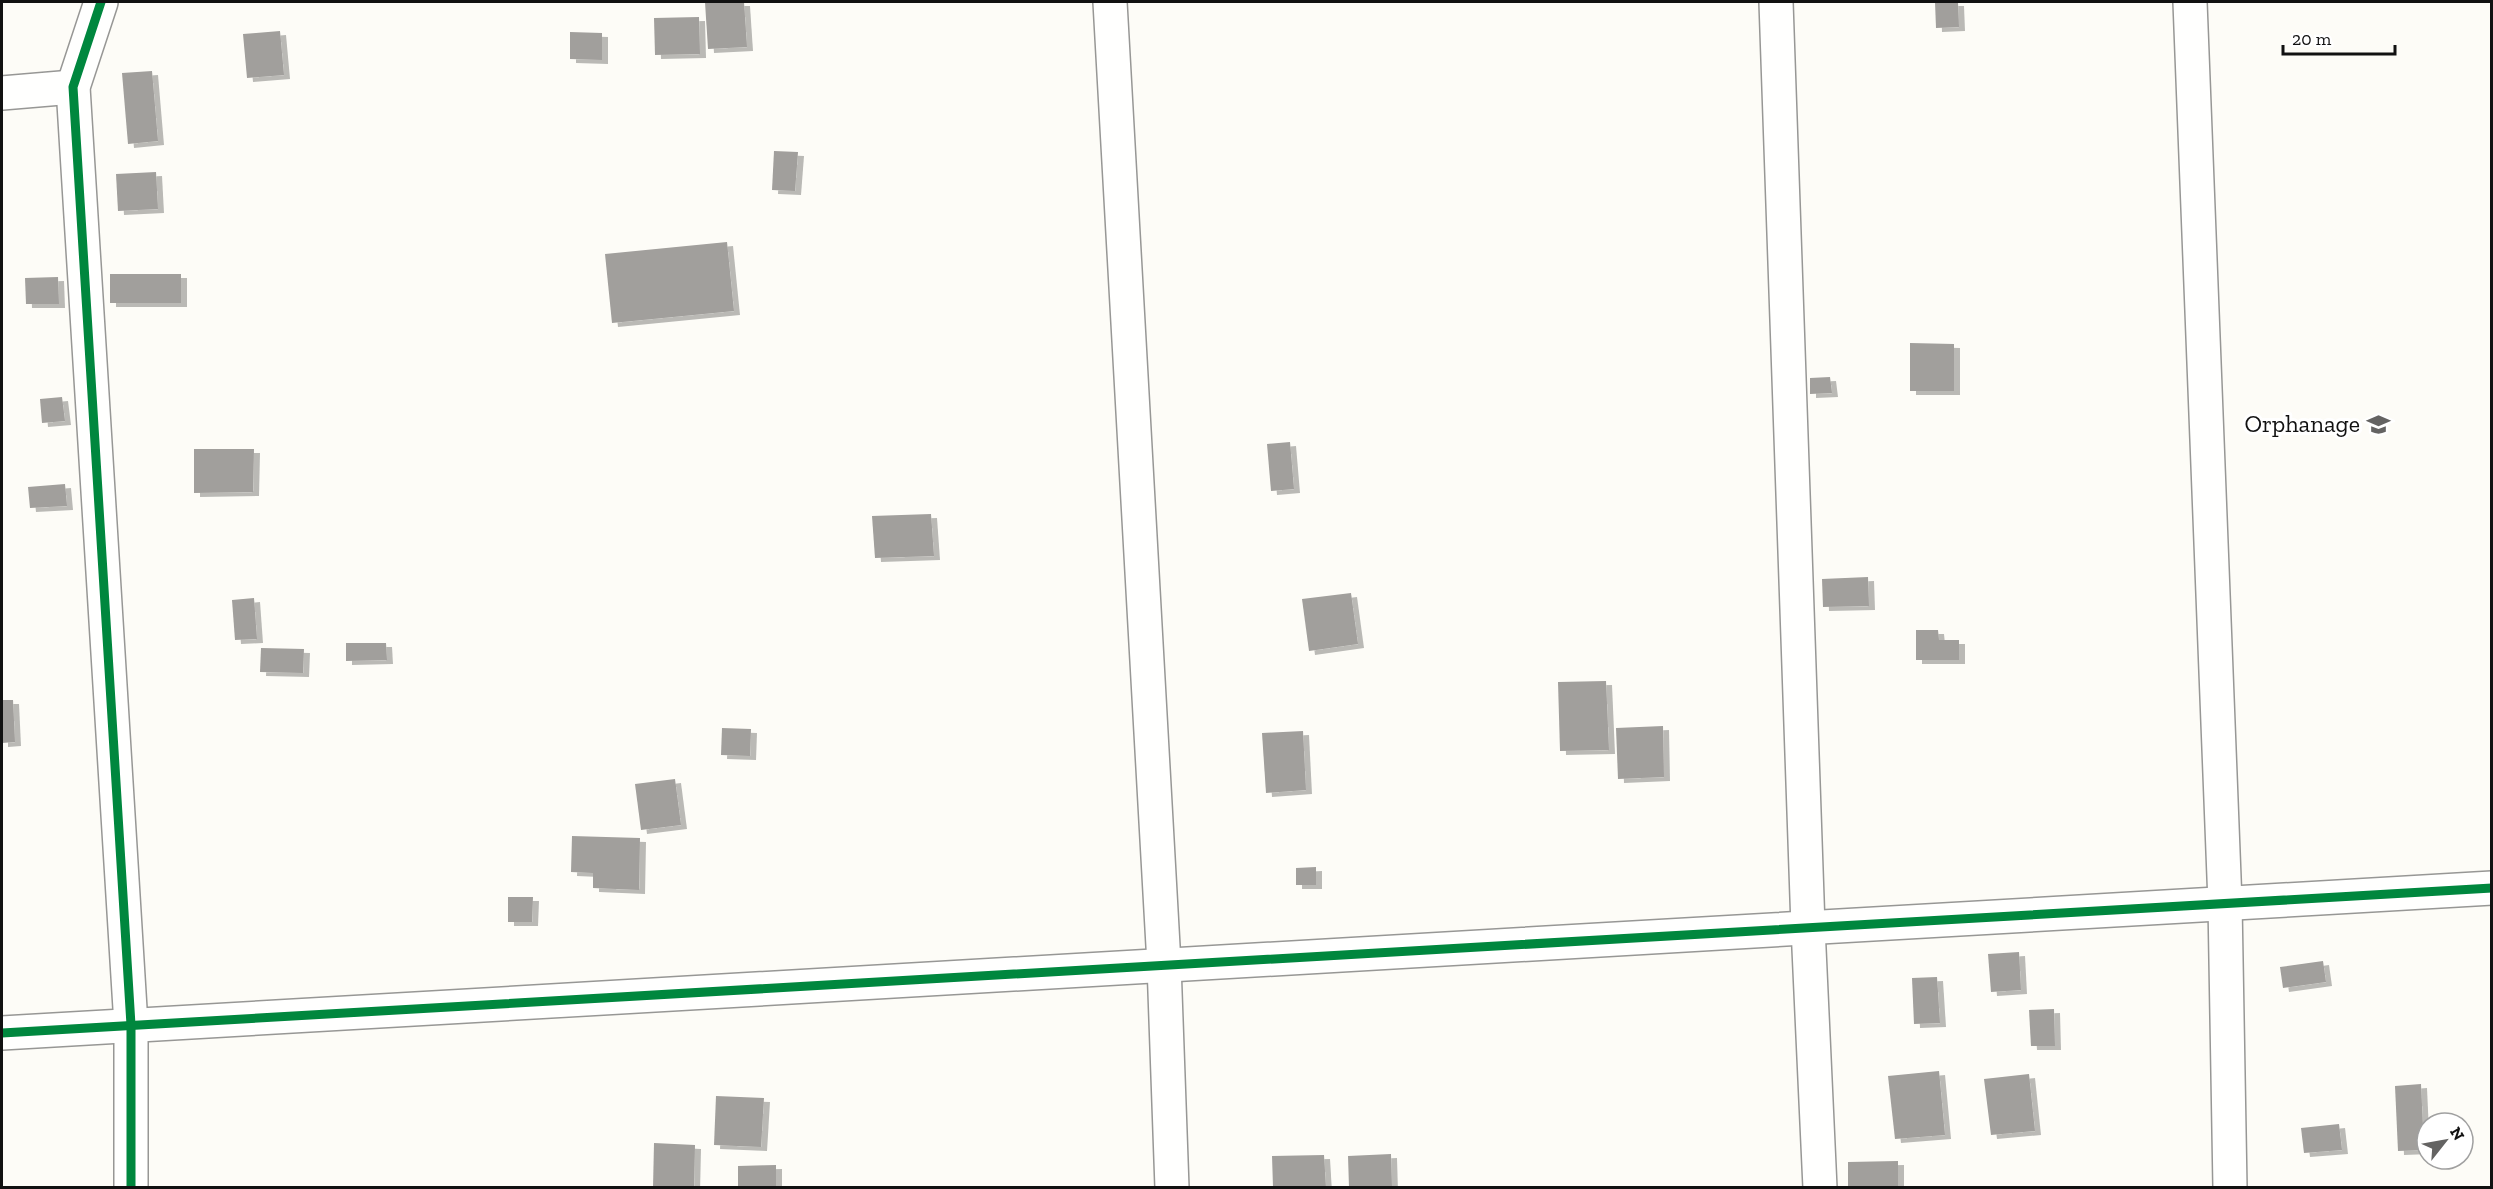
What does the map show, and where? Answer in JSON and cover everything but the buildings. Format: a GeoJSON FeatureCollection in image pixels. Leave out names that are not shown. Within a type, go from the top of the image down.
{"type":"FeatureCollection","features":[{"type":"Feature","properties":{"kind":"street"},"geometry":{"type":"LineString","coordinates":[[101,2],[73,87],[131,1025],[131,1188]]}},
{"type":"Feature","properties":{"kind":"street"},"geometry":{"type":"LineString","coordinates":[[1110,2],[1164,964],[1172,1188]]}},
{"type":"Feature","properties":{"kind":"street"},"geometry":{"type":"LineString","coordinates":[[1776,2],[1808,927],[1820,1188]]}},
{"type":"Feature","properties":{"kind":"street"},"geometry":{"type":"LineString","coordinates":[[2190,2],[2225,903],[2230,1188]]}},
{"type":"Feature","properties":{"kind":"street"},"geometry":{"type":"LineString","coordinates":[[2,93],[73,87]]}},
{"type":"Feature","properties":{"kind":"street"},"geometry":{"type":"LineString","coordinates":[[2,1033],[2492,888]]}},
{"type":"Feature","properties":{"kind":"cycle path"},"geometry":{"type":"LineString","coordinates":[[101,2],[73,87],[131,1025],[131,1188]]}},
{"type":"Feature","properties":{"kind":"cycle path"},"geometry":{"type":"LineString","coordinates":[[2,1033],[2492,888]]}},
{"type":"Feature","properties":{"kind":"place","name":"Orphanage"},"geometry":{"type":"Point","coordinates":[2378,424]}}]}
